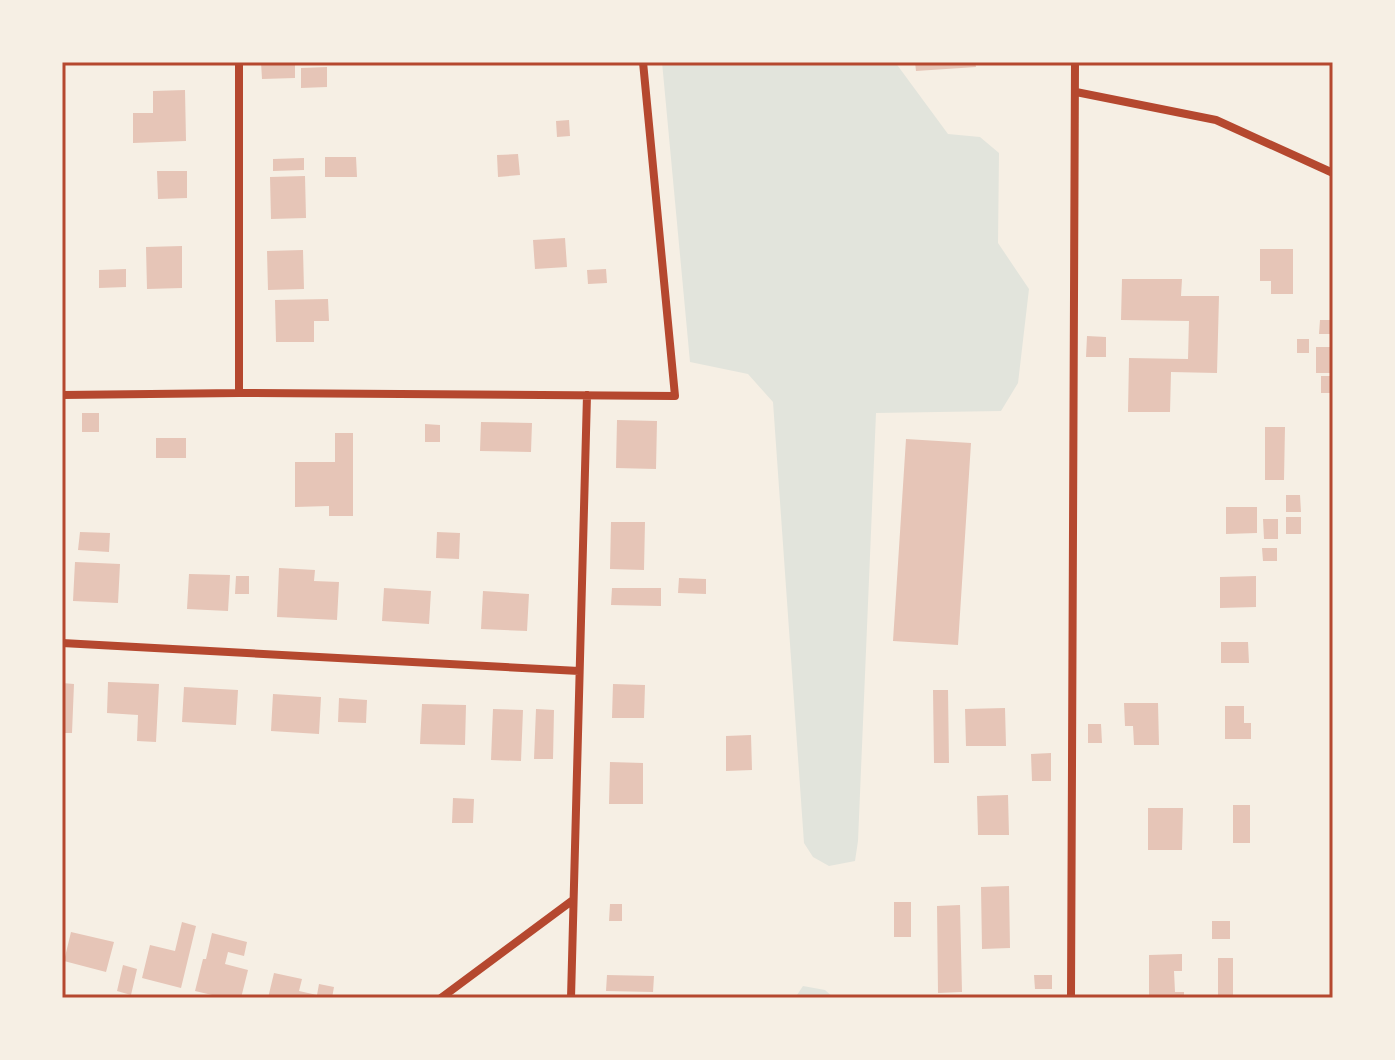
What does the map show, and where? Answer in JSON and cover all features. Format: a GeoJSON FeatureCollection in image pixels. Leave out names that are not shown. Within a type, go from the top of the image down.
{"type":"FeatureCollection","features":[{"type":"Feature","properties":{"kind":"street"},"geometry":{"type":"LineString","coordinates":[[239,62],[239,393]]}},
{"type":"Feature","properties":{"kind":"street"},"geometry":{"type":"LineString","coordinates":[[62,395],[675,396],[643,62]]}},
{"type":"Feature","properties":{"kind":"street"},"geometry":{"type":"LineString","coordinates":[[1071,998],[1075,62]]}},
{"type":"Feature","properties":{"kind":"street"},"geometry":{"type":"LineString","coordinates":[[1076,92],[1216,120],[1333,173]]}},
{"type":"Feature","properties":{"kind":"street"},"geometry":{"type":"LineString","coordinates":[[571,998],[587,395]]}},
{"type":"Feature","properties":{"kind":"street"},"geometry":{"type":"LineString","coordinates":[[62,643],[579,671]]}},
{"type":"Feature","properties":{"kind":"street"},"geometry":{"type":"LineString","coordinates":[[441,998],[573,900]]}},
{"type":"Feature","properties":{"kind":"shaded area"},"geometry":{"type":"Polygon","coordinates":[[[662,62],[895,62],[948,134],[980,137],[999,153],[998,243],[1029,289],[1018,383],[1001,411],[876,413],[855,861],[829,866],[813,857],[804,843],[773,402],[748,374],[690,362],[662,62]]]}},
{"type":"Feature","properties":{"kind":"shaded area"},"geometry":{"type":"Polygon","coordinates":[[[803,986],[825,990],[834,998],[795,998],[803,986]]]}},
{"type":"Feature","properties":{"kind":"building"},"geometry":{"type":"Polygon","coordinates":[[[261,62],[295,62],[295,78],[262,79],[261,62]]]}},
{"type":"Feature","properties":{"kind":"building"},"geometry":{"type":"Polygon","coordinates":[[[915,62],[975,62],[976,67],[916,71],[915,62]]]}},
{"type":"Feature","properties":{"kind":"building"},"geometry":{"type":"Polygon","coordinates":[[[327,67],[327,87],[301,88],[301,68],[327,67]]]}},
{"type":"Feature","properties":{"kind":"building"},"geometry":{"type":"Polygon","coordinates":[[[185,90],[186,141],[133,143],[133,113],[153,113],[153,91],[185,90]]]}},
{"type":"Feature","properties":{"kind":"building"},"geometry":{"type":"Polygon","coordinates":[[[569,120],[570,136],[557,137],[556,121],[569,120]]]}},
{"type":"Feature","properties":{"kind":"building"},"geometry":{"type":"Polygon","coordinates":[[[518,154],[520,175],[498,177],[497,155],[518,154]]]}},
{"type":"Feature","properties":{"kind":"building"},"geometry":{"type":"Polygon","coordinates":[[[325,157],[356,157],[357,177],[325,177],[325,157]]]}},
{"type":"Feature","properties":{"kind":"building"},"geometry":{"type":"Polygon","coordinates":[[[304,158],[304,170],[273,171],[273,159],[304,158]]]}},
{"type":"Feature","properties":{"kind":"building"},"geometry":{"type":"Polygon","coordinates":[[[157,171],[187,171],[187,198],[158,199],[157,171]]]}},
{"type":"Feature","properties":{"kind":"building"},"geometry":{"type":"Polygon","coordinates":[[[305,176],[306,218],[271,219],[270,177],[305,176]]]}},
{"type":"Feature","properties":{"kind":"building"},"geometry":{"type":"Polygon","coordinates":[[[565,238],[567,267],[535,269],[533,240],[565,238]]]}},
{"type":"Feature","properties":{"kind":"building"},"geometry":{"type":"Polygon","coordinates":[[[182,246],[182,288],[147,289],[146,247],[182,246]]]}},
{"type":"Feature","properties":{"kind":"building"},"geometry":{"type":"Polygon","coordinates":[[[1260,249],[1293,249],[1293,294],[1271,294],[1271,281],[1260,281],[1260,249]]]}},
{"type":"Feature","properties":{"kind":"building"},"geometry":{"type":"Polygon","coordinates":[[[303,250],[304,289],[268,290],[267,251],[303,250]]]}},
{"type":"Feature","properties":{"kind":"building"},"geometry":{"type":"Polygon","coordinates":[[[126,269],[126,287],[99,288],[99,270],[126,269]]]}},
{"type":"Feature","properties":{"kind":"building"},"geometry":{"type":"Polygon","coordinates":[[[606,269],[607,283],[588,284],[587,270],[606,269]]]}},
{"type":"Feature","properties":{"kind":"building"},"geometry":{"type":"Polygon","coordinates":[[[1122,279],[1182,279],[1181,296],[1219,296],[1217,373],[1171,372],[1170,412],[1128,412],[1129,358],[1188,359],[1189,321],[1121,320],[1122,279]]]}},
{"type":"Feature","properties":{"kind":"building"},"geometry":{"type":"Polygon","coordinates":[[[328,299],[329,321],[314,321],[314,342],[276,342],[275,300],[328,299]]]}},
{"type":"Feature","properties":{"kind":"building"},"geometry":{"type":"Polygon","coordinates":[[[1320,320],[1333,320],[1333,334],[1319,334],[1320,320]]]}},
{"type":"Feature","properties":{"kind":"building"},"geometry":{"type":"Polygon","coordinates":[[[1087,336],[1106,337],[1106,357],[1086,357],[1087,336]]]}},
{"type":"Feature","properties":{"kind":"building"},"geometry":{"type":"Polygon","coordinates":[[[1297,339],[1309,339],[1309,353],[1297,353],[1297,339]]]}},
{"type":"Feature","properties":{"kind":"building"},"geometry":{"type":"Polygon","coordinates":[[[1316,347],[1333,347],[1333,373],[1316,373],[1316,347]]]}},
{"type":"Feature","properties":{"kind":"building"},"geometry":{"type":"Polygon","coordinates":[[[1321,376],[1331,376],[1331,393],[1321,393],[1321,376]]]}},
{"type":"Feature","properties":{"kind":"building"},"geometry":{"type":"Polygon","coordinates":[[[82,413],[99,413],[99,432],[82,432],[82,413]]]}},
{"type":"Feature","properties":{"kind":"building"},"geometry":{"type":"Polygon","coordinates":[[[617,420],[657,421],[656,469],[616,468],[617,420]]]}},
{"type":"Feature","properties":{"kind":"building"},"geometry":{"type":"Polygon","coordinates":[[[481,422],[532,423],[531,452],[480,451],[481,422]]]}},
{"type":"Feature","properties":{"kind":"building"},"geometry":{"type":"Polygon","coordinates":[[[425,424],[440,425],[440,442],[425,442],[425,424]]]}},
{"type":"Feature","properties":{"kind":"building"},"geometry":{"type":"Polygon","coordinates":[[[1265,427],[1285,427],[1284,480],[1265,480],[1265,427]]]}},
{"type":"Feature","properties":{"kind":"building"},"geometry":{"type":"Polygon","coordinates":[[[335,433],[353,433],[353,516],[329,516],[329,506],[295,507],[295,462],[335,462],[335,433]]]}},
{"type":"Feature","properties":{"kind":"building"},"geometry":{"type":"Polygon","coordinates":[[[156,438],[186,438],[186,458],[156,458],[156,438]]]}},
{"type":"Feature","properties":{"kind":"building"},"geometry":{"type":"Polygon","coordinates":[[[906,439],[971,443],[958,645],[893,641],[906,439]]]}},
{"type":"Feature","properties":{"kind":"building"},"geometry":{"type":"Polygon","coordinates":[[[1286,495],[1300,495],[1301,512],[1286,512],[1286,495]]]}},
{"type":"Feature","properties":{"kind":"building"},"geometry":{"type":"Polygon","coordinates":[[[1226,507],[1257,507],[1257,533],[1226,534],[1226,507]]]}},
{"type":"Feature","properties":{"kind":"building"},"geometry":{"type":"Polygon","coordinates":[[[1286,517],[1301,517],[1301,534],[1286,534],[1286,517]]]}},
{"type":"Feature","properties":{"kind":"building"},"geometry":{"type":"Polygon","coordinates":[[[1263,519],[1278,519],[1278,539],[1264,539],[1263,519]]]}},
{"type":"Feature","properties":{"kind":"building"},"geometry":{"type":"Polygon","coordinates":[[[611,522],[645,522],[644,570],[610,569],[611,522]]]}},
{"type":"Feature","properties":{"kind":"building"},"geometry":{"type":"Polygon","coordinates":[[[80,532],[110,533],[109,552],[78,550],[80,532]]]}},
{"type":"Feature","properties":{"kind":"building"},"geometry":{"type":"Polygon","coordinates":[[[437,532],[460,533],[459,559],[436,558],[437,532]]]}},
{"type":"Feature","properties":{"kind":"building"},"geometry":{"type":"Polygon","coordinates":[[[1262,548],[1277,548],[1277,561],[1263,561],[1262,548]]]}},
{"type":"Feature","properties":{"kind":"building"},"geometry":{"type":"Polygon","coordinates":[[[75,562],[120,564],[118,603],[73,601],[75,562]]]}},
{"type":"Feature","properties":{"kind":"building"},"geometry":{"type":"Polygon","coordinates":[[[279,568],[315,570],[314,581],[339,582],[337,620],[277,617],[279,568]]]}},
{"type":"Feature","properties":{"kind":"building"},"geometry":{"type":"Polygon","coordinates":[[[189,574],[230,575],[228,611],[187,609],[189,574]]]}},
{"type":"Feature","properties":{"kind":"building"},"geometry":{"type":"Polygon","coordinates":[[[236,576],[249,576],[249,594],[235,594],[236,576]]]}},
{"type":"Feature","properties":{"kind":"building"},"geometry":{"type":"Polygon","coordinates":[[[1256,576],[1256,607],[1220,608],[1220,577],[1256,576]]]}},
{"type":"Feature","properties":{"kind":"building"},"geometry":{"type":"Polygon","coordinates":[[[679,578],[706,579],[706,594],[678,593],[679,578]]]}},
{"type":"Feature","properties":{"kind":"building"},"geometry":{"type":"Polygon","coordinates":[[[384,588],[431,591],[429,624],[382,621],[384,588]]]}},
{"type":"Feature","properties":{"kind":"building"},"geometry":{"type":"Polygon","coordinates":[[[612,588],[661,588],[661,606],[611,605],[612,588]]]}},
{"type":"Feature","properties":{"kind":"building"},"geometry":{"type":"Polygon","coordinates":[[[483,591],[529,594],[527,631],[481,629],[483,591]]]}},
{"type":"Feature","properties":{"kind":"building"},"geometry":{"type":"Polygon","coordinates":[[[1221,642],[1248,642],[1249,663],[1221,663],[1221,642]]]}},
{"type":"Feature","properties":{"kind":"building"},"geometry":{"type":"Polygon","coordinates":[[[108,682],[159,684],[156,742],[137,741],[138,715],[107,713],[108,682]]]}},
{"type":"Feature","properties":{"kind":"building"},"geometry":{"type":"Polygon","coordinates":[[[62,683],[74,684],[72,733],[62,733],[62,683]]]}},
{"type":"Feature","properties":{"kind":"building"},"geometry":{"type":"Polygon","coordinates":[[[613,684],[645,685],[644,718],[612,718],[613,684]]]}},
{"type":"Feature","properties":{"kind":"building"},"geometry":{"type":"Polygon","coordinates":[[[184,687],[238,690],[236,725],[182,722],[184,687]]]}},
{"type":"Feature","properties":{"kind":"building"},"geometry":{"type":"Polygon","coordinates":[[[933,690],[948,690],[949,763],[934,763],[933,690]]]}},
{"type":"Feature","properties":{"kind":"building"},"geometry":{"type":"Polygon","coordinates":[[[273,694],[321,697],[319,734],[271,731],[273,694]]]}},
{"type":"Feature","properties":{"kind":"building"},"geometry":{"type":"Polygon","coordinates":[[[339,698],[367,700],[366,723],[338,722],[339,698]]]}},
{"type":"Feature","properties":{"kind":"building"},"geometry":{"type":"Polygon","coordinates":[[[1124,703],[1158,703],[1159,745],[1134,745],[1133,726],[1125,726],[1124,703]]]}},
{"type":"Feature","properties":{"kind":"building"},"geometry":{"type":"Polygon","coordinates":[[[422,704],[466,705],[465,745],[420,744],[422,704]]]}},
{"type":"Feature","properties":{"kind":"building"},"geometry":{"type":"Polygon","coordinates":[[[1225,706],[1244,706],[1244,723],[1251,723],[1251,739],[1225,739],[1225,706]]]}},
{"type":"Feature","properties":{"kind":"building"},"geometry":{"type":"Polygon","coordinates":[[[1005,708],[1006,746],[966,746],[965,709],[1005,708]]]}},
{"type":"Feature","properties":{"kind":"building"},"geometry":{"type":"Polygon","coordinates":[[[493,709],[523,710],[521,761],[491,760],[493,709]]]}},
{"type":"Feature","properties":{"kind":"building"},"geometry":{"type":"Polygon","coordinates":[[[536,709],[554,710],[553,759],[534,759],[536,709]]]}},
{"type":"Feature","properties":{"kind":"building"},"geometry":{"type":"Polygon","coordinates":[[[1088,724],[1101,724],[1102,743],[1088,743],[1088,724]]]}},
{"type":"Feature","properties":{"kind":"building"},"geometry":{"type":"Polygon","coordinates":[[[751,735],[752,770],[726,771],[726,736],[751,735]]]}},
{"type":"Feature","properties":{"kind":"building"},"geometry":{"type":"Polygon","coordinates":[[[1051,753],[1051,781],[1032,781],[1031,754],[1051,753]]]}},
{"type":"Feature","properties":{"kind":"building"},"geometry":{"type":"Polygon","coordinates":[[[610,762],[643,763],[643,804],[609,804],[610,762]]]}},
{"type":"Feature","properties":{"kind":"building"},"geometry":{"type":"Polygon","coordinates":[[[1008,795],[1009,835],[978,835],[977,796],[1008,795]]]}},
{"type":"Feature","properties":{"kind":"building"},"geometry":{"type":"Polygon","coordinates":[[[453,798],[474,799],[473,823],[452,823],[453,798]]]}},
{"type":"Feature","properties":{"kind":"building"},"geometry":{"type":"Polygon","coordinates":[[[1233,805],[1250,805],[1250,843],[1233,843],[1233,805]]]}},
{"type":"Feature","properties":{"kind":"building"},"geometry":{"type":"Polygon","coordinates":[[[1148,808],[1183,808],[1182,850],[1148,850],[1148,808]]]}},
{"type":"Feature","properties":{"kind":"building"},"geometry":{"type":"Polygon","coordinates":[[[1009,886],[1010,948],[982,949],[981,887],[1009,886]]]}},
{"type":"Feature","properties":{"kind":"building"},"geometry":{"type":"Polygon","coordinates":[[[894,902],[911,902],[911,937],[894,937],[894,902]]]}},
{"type":"Feature","properties":{"kind":"building"},"geometry":{"type":"Polygon","coordinates":[[[610,904],[622,904],[622,921],[609,921],[610,904]]]}},
{"type":"Feature","properties":{"kind":"building"},"geometry":{"type":"Polygon","coordinates":[[[960,905],[962,992],[938,993],[937,906],[960,905]]]}},
{"type":"Feature","properties":{"kind":"building"},"geometry":{"type":"Polygon","coordinates":[[[1212,921],[1230,921],[1230,939],[1212,939],[1212,921]]]}},
{"type":"Feature","properties":{"kind":"building"},"geometry":{"type":"Polygon","coordinates":[[[182,922],[196,926],[181,988],[142,978],[150,945],[175,951],[182,922]]]}},
{"type":"Feature","properties":{"kind":"building"},"geometry":{"type":"Polygon","coordinates":[[[71,932],[114,942],[106,972],[64,961],[71,932]]]}},
{"type":"Feature","properties":{"kind":"building"},"geometry":{"type":"Polygon","coordinates":[[[212,933],[247,942],[244,956],[228,952],[225,964],[248,970],[241,998],[225,998],[195,991],[212,933]]]}},
{"type":"Feature","properties":{"kind":"building"},"geometry":{"type":"Polygon","coordinates":[[[1182,954],[1182,971],[1174,971],[1175,992],[1184,992],[1184,998],[1149,998],[1149,955],[1182,954]]]}},
{"type":"Feature","properties":{"kind":"building"},"geometry":{"type":"Polygon","coordinates":[[[1218,958],[1233,958],[1233,998],[1218,998],[1218,958]]]}},
{"type":"Feature","properties":{"kind":"building"},"geometry":{"type":"Polygon","coordinates":[[[123,965],[137,969],[131,995],[117,991],[123,965]]]}},
{"type":"Feature","properties":{"kind":"building"},"geometry":{"type":"Polygon","coordinates":[[[274,973],[302,979],[299,991],[317,995],[319,984],[334,987],[332,998],[268,998],[274,973]]]}},
{"type":"Feature","properties":{"kind":"building"},"geometry":{"type":"Polygon","coordinates":[[[607,975],[654,976],[653,992],[606,991],[607,975]]]}},
{"type":"Feature","properties":{"kind":"building"},"geometry":{"type":"Polygon","coordinates":[[[1034,975],[1052,975],[1052,989],[1035,989],[1034,975]]]}}]}
